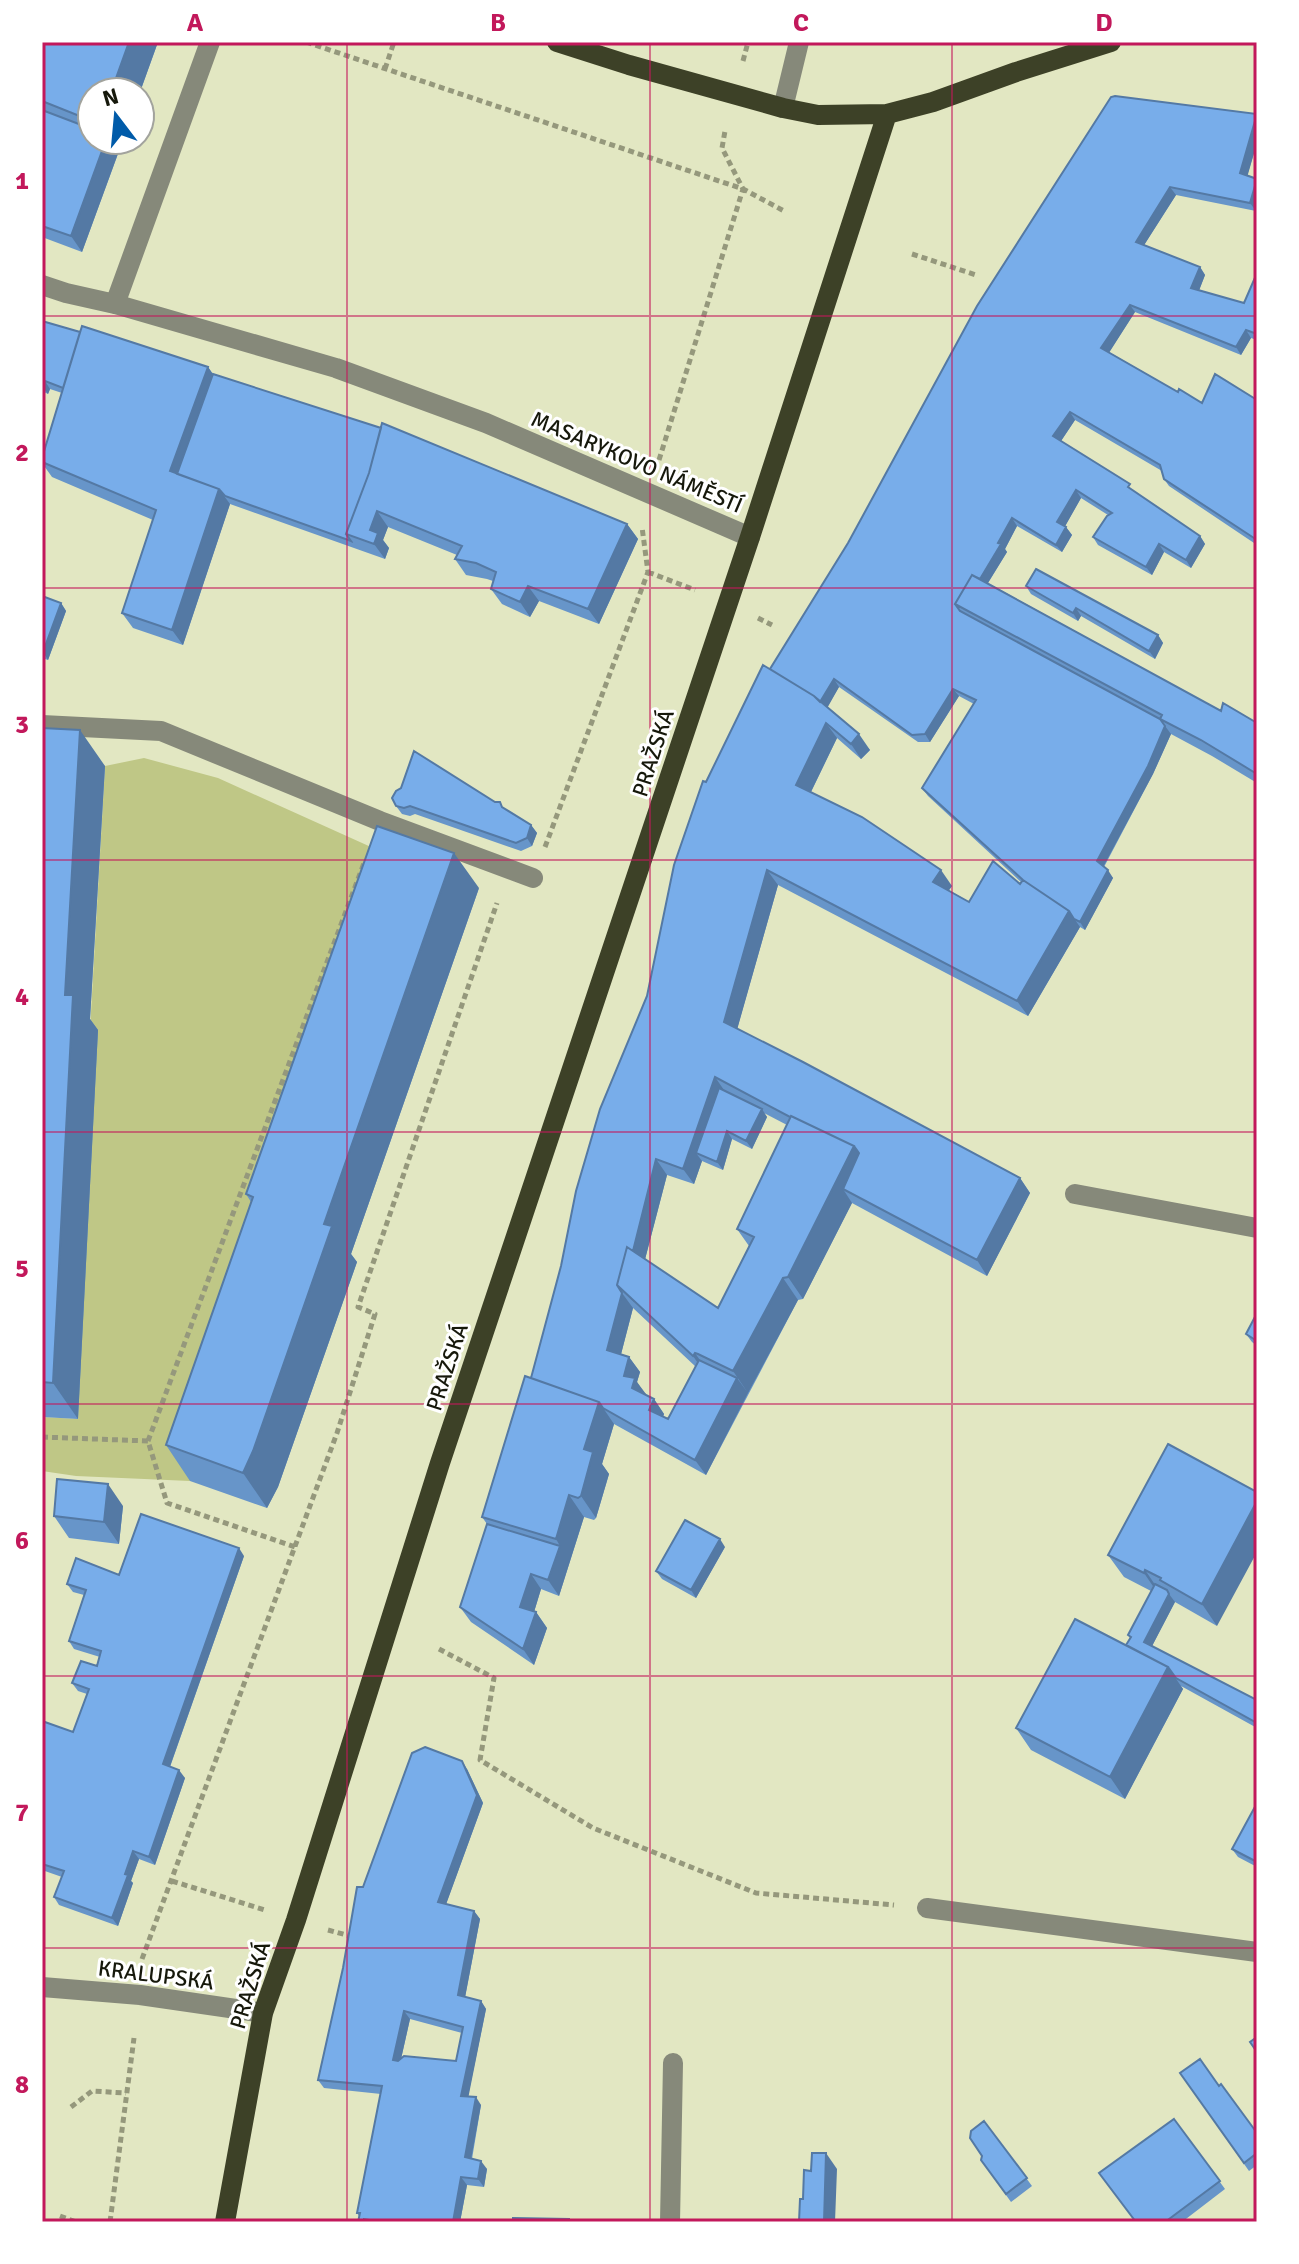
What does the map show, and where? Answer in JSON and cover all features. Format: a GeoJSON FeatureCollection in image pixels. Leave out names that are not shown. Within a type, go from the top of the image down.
{"type":"FeatureCollection","features":[{"type":"Feature","properties":{"kind":"main road"},"geometry":{"type":"LineString","coordinates":[[557,42],[629,65],[818,115],[887,114],[933,102],[1111,42]]}},
{"type":"Feature","properties":{"kind":"main road","name":"MASARYKOVO NÁMĚSTÍ"},"geometry":{"type":"LineString","coordinates":[[750,537],[887,114]]}},
{"type":"Feature","properties":{"kind":"main road","name":"PRAŽSKÁ"},"geometry":{"type":"LineString","coordinates":[[225,2222],[263,2013],[296,1920],[445,1448],[750,537]]}},
{"type":"Feature","properties":{"kind":"street"},"geometry":{"type":"LineString","coordinates":[[115,304],[210,42]]}},
{"type":"Feature","properties":{"kind":"street"},"geometry":{"type":"LineString","coordinates":[[783,108],[799,42]]}},
{"type":"Feature","properties":{"kind":"street","name":"MASARYKOVO NÁMĚSTÍ"},"geometry":{"type":"LineString","coordinates":[[42,285],[336,368],[486,423],[750,537]]}},
{"type":"Feature","properties":{"kind":"street"},"geometry":{"type":"LineString","coordinates":[[42,725],[161,731],[380,821],[533,878]]}},
{"type":"Feature","properties":{"kind":"street"},"geometry":{"type":"LineString","coordinates":[[1075,1194],[1257,1228]]}},
{"type":"Feature","properties":{"kind":"street"},"geometry":{"type":"LineString","coordinates":[[927,1908],[1257,1952]]}},
{"type":"Feature","properties":{"kind":"street","name":"KRALUPSKÁ"},"geometry":{"type":"LineString","coordinates":[[42,1987],[140,1995],[263,2013]]}},
{"type":"Feature","properties":{"kind":"street"},"geometry":{"type":"LineString","coordinates":[[670,2222],[673,2063]]}},
{"type":"Feature","properties":{"kind":"path"},"geometry":{"type":"LineString","coordinates":[[306,42],[743,189],[786,212]]}},
{"type":"Feature","properties":{"kind":"path"},"geometry":{"type":"LineString","coordinates":[[385,69],[394,42]]}},
{"type":"Feature","properties":{"kind":"path"},"geometry":{"type":"LineString","coordinates":[[741,66],[748,42]]}},
{"type":"Feature","properties":{"kind":"path"},"geometry":{"type":"LineString","coordinates":[[142,1959],[337,1433],[375,1314],[358,1307],[503,887],[533,878],[648,572],[642,523],[743,189],[722,148],[725,131]]}},
{"type":"Feature","properties":{"kind":"path"},"geometry":{"type":"LineString","coordinates":[[912,254],[976,275]]}},
{"type":"Feature","properties":{"kind":"path"},"geometry":{"type":"LineString","coordinates":[[295,1547],[167,1503],[148,1441],[380,821]]}},
{"type":"Feature","properties":{"kind":"path"},"geometry":{"type":"LineString","coordinates":[[42,1437],[148,1441]]}},
{"type":"Feature","properties":{"kind":"path"},"geometry":{"type":"LineString","coordinates":[[439,1649],[494,1678],[480,1760],[593,1828],[756,1893],[927,1908]]}},
{"type":"Feature","properties":{"kind":"path"},"geometry":{"type":"LineString","coordinates":[[110,2222],[134,2038]]}},
{"type":"Feature","properties":{"kind":"path"},"geometry":{"type":"LineString","coordinates":[[71,2107],[92,2091],[126,2093]]}},
{"type":"Feature","properties":{"kind":"path"},"geometry":{"type":"LineString","coordinates":[[60,2216],[76,2222]]}},
{"type":"Feature","properties":{"kind":"green space"},"geometry":{"type":"Polygon","coordinates":[[[144,758],[218,778],[402,861],[190,1481],[76,1476],[42,1471],[42,1417],[78,1419],[90,1030],[105,766],[144,758]]]}},
{"type":"Feature","properties":{"kind":"building"},"geometry":{"type":"Polygon","coordinates":[[[42,42],[129,42],[117,76],[76,76],[76,115],[42,101],[42,42]]]}},
{"type":"Feature","properties":{"kind":"building"},"geometry":{"type":"Polygon","coordinates":[[[1111,97],[1257,114],[1240,173],[1257,179],[1250,203],[1170,187],[1136,242],[1200,267],[1191,288],[1244,303],[1257,273],[1257,334],[1246,330],[1236,347],[1130,305],[1101,348],[1202,403],[1215,374],[1257,400],[1257,540],[1164,479],[1160,465],[1070,412],[1053,436],[1130,484],[1128,487],[1200,536],[1186,560],[1159,544],[1146,567],[1093,537],[1112,513],[1076,490],[1057,522],[1066,527],[1056,545],[1012,518],[980,579],[972,575],[955,604],[960,611],[1160,719],[1165,726],[1148,766],[1097,861],[1108,870],[1080,922],[1023,880],[922,788],[976,700],[953,689],[925,734],[912,735],[834,679],[820,702],[770,669],[848,543],[977,306],[1111,97]]]}},
{"type":"Feature","properties":{"kind":"building"},"geometry":{"type":"Polygon","coordinates":[[[42,110],[76,123],[76,156],[100,156],[71,236],[42,226],[42,110]]]}},
{"type":"Feature","properties":{"kind":"building"},"geometry":{"type":"Polygon","coordinates":[[[42,321],[80,332],[63,388],[45,381],[42,386],[42,321]]]}},
{"type":"Feature","properties":{"kind":"building"},"geometry":{"type":"Polygon","coordinates":[[[82,326],[208,367],[170,471],[219,489],[172,630],[122,613],[156,510],[42,462],[82,326]]]}},
{"type":"Feature","properties":{"kind":"building"},"geometry":{"type":"Polygon","coordinates":[[[213,374],[381,428],[369,473],[346,534],[351,541],[225,496],[219,489],[177,474],[213,374]]]}},
{"type":"Feature","properties":{"kind":"building"},"geometry":{"type":"Polygon","coordinates":[[[382,423],[627,524],[588,609],[528,586],[520,602],[491,589],[496,572],[476,563],[455,559],[462,546],[377,511],[370,530],[378,533],[374,544],[346,534],[369,473],[382,423]]]}},
{"type":"Feature","properties":{"kind":"building"},"geometry":{"type":"Polygon","coordinates":[[[1036,569],[1158,635],[1149,651],[1076,608],[1073,613],[1026,586],[1036,569]]]}},
{"type":"Feature","properties":{"kind":"building"},"geometry":{"type":"Polygon","coordinates":[[[972,575],[1221,711],[1223,703],[1257,723],[1257,774],[1160,719],[1162,715],[955,604],[972,575]]]}},
{"type":"Feature","properties":{"kind":"building"},"geometry":{"type":"Polygon","coordinates":[[[42,596],[61,603],[43,652],[42,652],[42,596]]]}},
{"type":"Feature","properties":{"kind":"building"},"geometry":{"type":"Polygon","coordinates":[[[763,665],[814,696],[859,734],[851,744],[826,723],[796,785],[862,817],[941,870],[933,882],[969,902],[993,861],[1020,884],[1023,880],[1069,911],[1017,1001],[767,870],[724,1022],[1020,1178],[977,1260],[843,1189],[859,1153],[854,1146],[790,1117],[715,1077],[683,1169],[656,1159],[633,1251],[627,1247],[617,1285],[622,1293],[607,1350],[629,1357],[624,1376],[635,1378],[632,1388],[654,1399],[649,1410],[668,1419],[699,1360],[737,1378],[695,1460],[603,1408],[599,1402],[531,1378],[561,1266],[576,1191],[600,1109],[647,996],[674,865],[703,781],[706,782],[763,665]]]}},
{"type":"Feature","properties":{"kind":"building"},"geometry":{"type":"Polygon","coordinates":[[[42,728],[80,730],[65,995],[73,995],[53,1383],[42,1382],[42,728]]]}},
{"type":"Feature","properties":{"kind":"building"},"geometry":{"type":"Polygon","coordinates":[[[414,751],[495,802],[500,802],[502,807],[531,825],[527,838],[516,843],[410,806],[396,806],[392,798],[401,788],[414,751]]]}},
{"type":"Feature","properties":{"kind":"building"},"geometry":{"type":"Polygon","coordinates":[[[377,826],[454,853],[324,1224],[332,1226],[243,1473],[166,1445],[253,1197],[246,1194],[377,826]]]}},
{"type":"Feature","properties":{"kind":"building"},"geometry":{"type":"Polygon","coordinates":[[[719,1088],[762,1109],[746,1141],[727,1131],[717,1162],[696,1153],[719,1088]]]}},
{"type":"Feature","properties":{"kind":"building"},"geometry":{"type":"Polygon","coordinates":[[[791,1116],[854,1146],[788,1277],[783,1278],[733,1371],[698,1354],[693,1356],[617,1285],[627,1247],[718,1308],[754,1237],[737,1229],[791,1116]]]}},
{"type":"Feature","properties":{"kind":"building"},"geometry":{"type":"Polygon","coordinates":[[[1257,1313],[1257,1341],[1246,1334],[1257,1313]]]}},
{"type":"Feature","properties":{"kind":"building"},"geometry":{"type":"Polygon","coordinates":[[[525,1376],[599,1402],[584,1449],[593,1452],[581,1496],[569,1495],[556,1539],[482,1517],[525,1376]]]}},
{"type":"Feature","properties":{"kind":"building"},"geometry":{"type":"Polygon","coordinates":[[[1168,1444],[1257,1492],[1257,1501],[1202,1604],[1161,1578],[1108,1555],[1168,1444]]]}},
{"type":"Feature","properties":{"kind":"building"},"geometry":{"type":"Polygon","coordinates":[[[57,1479],[108,1484],[104,1522],[54,1516],[57,1479]]]}},
{"type":"Feature","properties":{"kind":"building"},"geometry":{"type":"Polygon","coordinates":[[[141,1514],[239,1548],[163,1764],[179,1770],[149,1857],[133,1851],[125,1874],[128,1875],[112,1918],[54,1897],[64,1871],[42,1864],[42,1721],[73,1732],[89,1689],[72,1683],[81,1661],[97,1666],[101,1651],[69,1641],[86,1590],[67,1584],[76,1558],[119,1575],[141,1514]]]}},
{"type":"Feature","properties":{"kind":"building"},"geometry":{"type":"Polygon","coordinates":[[[685,1520],[720,1539],[691,1590],[656,1571],[685,1520]]]}},
{"type":"Feature","properties":{"kind":"building"},"geometry":{"type":"Polygon","coordinates":[[[487,1524],[560,1546],[548,1580],[531,1574],[520,1607],[536,1612],[523,1649],[460,1607],[487,1524]]]}},
{"type":"Feature","properties":{"kind":"building"},"geometry":{"type":"Polygon","coordinates":[[[1155,1584],[1169,1594],[1144,1642],[1257,1700],[1257,1723],[1176,1678],[1168,1667],[1126,1645],[1131,1637],[1128,1635],[1155,1584]]]}},
{"type":"Feature","properties":{"kind":"building"},"geometry":{"type":"Polygon","coordinates":[[[1075,1619],[1168,1667],[1110,1777],[1016,1728],[1075,1619]]]}},
{"type":"Feature","properties":{"kind":"building"},"geometry":{"type":"Polygon","coordinates":[[[425,1747],[462,1761],[477,1795],[438,1902],[474,1911],[458,1995],[481,2001],[461,2096],[476,2097],[465,2157],[481,2161],[478,2179],[461,2177],[453,2222],[363,2219],[370,2222],[358,2222],[360,2213],[357,2213],[382,2086],[318,2080],[357,1887],[363,1887],[412,1753],[425,1747]],[[404,2011],[393,2060],[398,2061],[404,2056],[456,2061],[463,2027],[404,2011]]]}},
{"type":"Feature","properties":{"kind":"building"},"geometry":{"type":"Polygon","coordinates":[[[1257,1803],[1257,1862],[1232,1849],[1257,1803]]]}},
{"type":"Feature","properties":{"kind":"building"},"geometry":{"type":"Polygon","coordinates":[[[1257,2037],[1257,2052],[1250,2042],[1257,2037]]]}},
{"type":"Feature","properties":{"kind":"building"},"geometry":{"type":"Polygon","coordinates":[[[1200,2059],[1257,2133],[1257,2153],[1244,2163],[1180,2073],[1200,2059]]]}},
{"type":"Feature","properties":{"kind":"building"},"geometry":{"type":"Polygon","coordinates":[[[1174,2119],[1220,2181],[1165,2222],[1136,2222],[1099,2173],[1174,2119]]]}},
{"type":"Feature","properties":{"kind":"building"},"geometry":{"type":"Polygon","coordinates":[[[984,2121],[1027,2178],[1006,2194],[981,2160],[982,2156],[970,2138],[971,2131],[984,2121]]]}},
{"type":"Feature","properties":{"kind":"building"},"geometry":{"type":"Polygon","coordinates":[[[812,2153],[826,2153],[824,2222],[799,2222],[804,2170],[811,2171],[812,2153]]]}},
{"type":"Feature","properties":{"kind":"building"},"geometry":{"type":"Polygon","coordinates":[[[513,2218],[569,2219],[569,2222],[513,2222],[513,2218]]]}}]}
